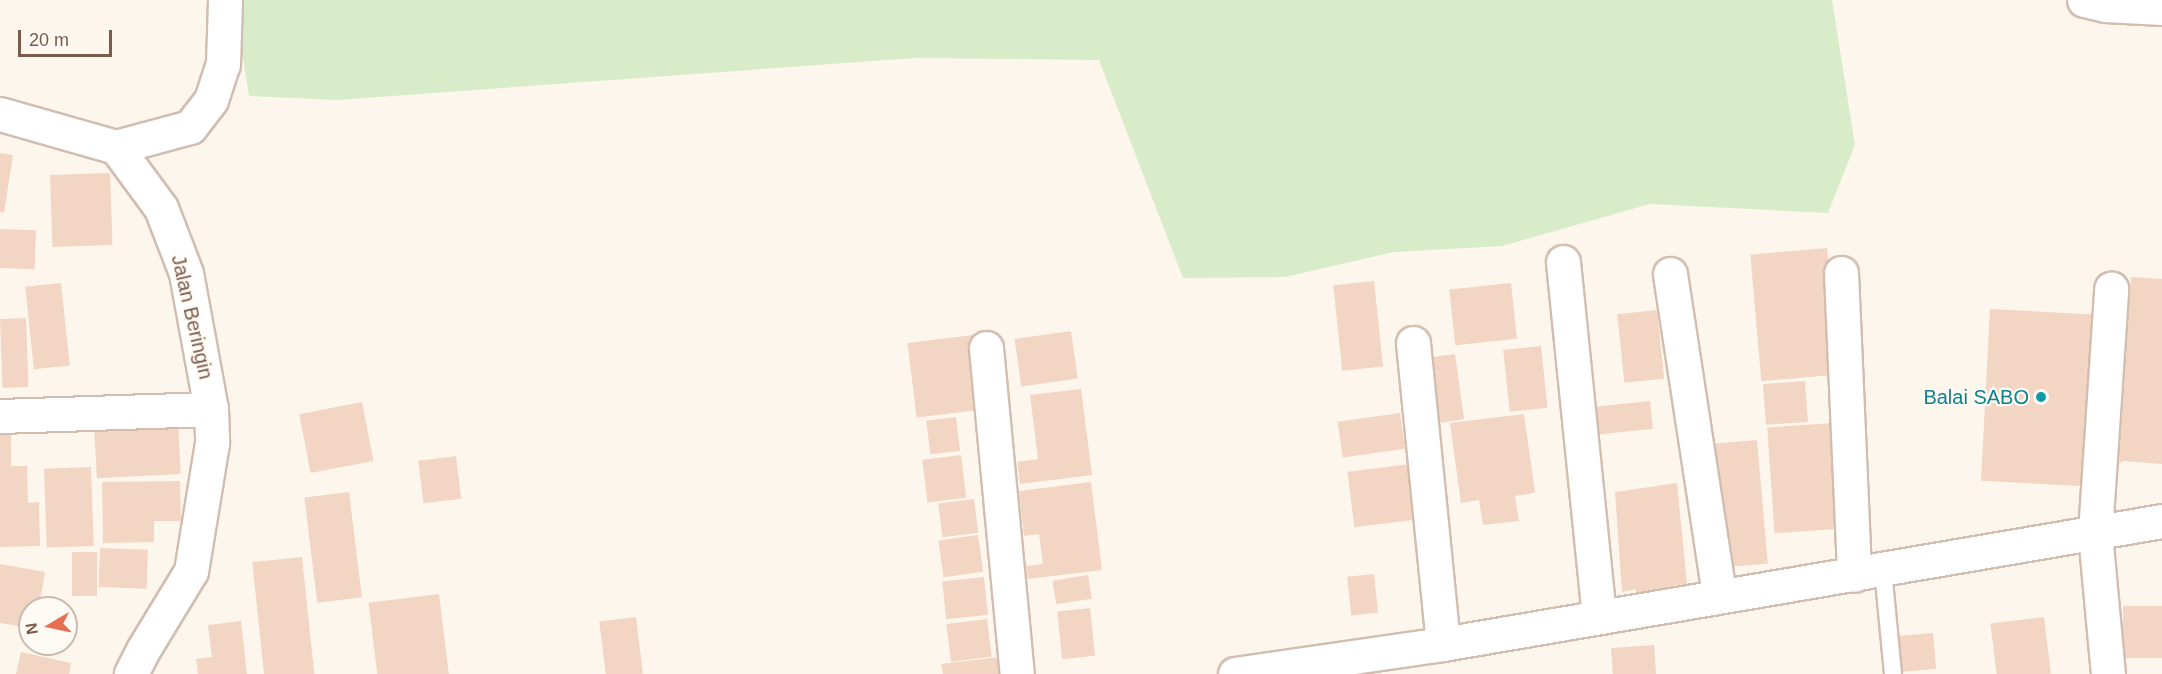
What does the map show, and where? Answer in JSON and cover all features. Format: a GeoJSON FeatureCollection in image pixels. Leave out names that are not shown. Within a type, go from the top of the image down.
{"type":"FeatureCollection","features":[{"type":"Feature","properties":{"kind":"street"},"geometry":{"type":"LineString","coordinates":[[0,114],[116,147],[190,127],[211,100],[223,64],[225,0]]}},
{"type":"Feature","properties":{"kind":"street"},"geometry":{"type":"LineString","coordinates":[[2084,0],[2105,6],[2162,8]]}},
{"type":"Feature","properties":{"kind":"street","name":"Jalan Beringin"},"geometry":{"type":"LineString","coordinates":[[116,147],[161,208],[186,273],[211,409],[212,443],[191,571],[131,674]]}},
{"type":"Feature","properties":{"kind":"street"},"geometry":{"type":"LineString","coordinates":[[1563,262],[1599,616]]}},
{"type":"Feature","properties":{"kind":"street"},"geometry":{"type":"LineString","coordinates":[[1841,273],[1868,573]]}},
{"type":"Feature","properties":{"kind":"street"},"geometry":{"type":"LineString","coordinates":[[1670,274],[1719,596]]}},
{"type":"Feature","properties":{"kind":"street"},"geometry":{"type":"LineString","coordinates":[[2108,674],[2095,533],[2112,289]]}},
{"type":"Feature","properties":{"kind":"street"},"geometry":{"type":"LineString","coordinates":[[1413,343],[1443,644]]}},
{"type":"Feature","properties":{"kind":"street"},"geometry":{"type":"LineString","coordinates":[[986,348],[1017,674]]}},
{"type":"Feature","properties":{"kind":"street","name":"Jalan Beringin"},"geometry":{"type":"LineString","coordinates":[[0,416],[211,409]]}},
{"type":"Feature","properties":{"kind":"street"},"geometry":{"type":"LineString","coordinates":[[1235,674],[1371,664],[1443,644],[2162,521]]}},
{"type":"Feature","properties":{"kind":"lane"},"geometry":{"type":"LineString","coordinates":[[1868,573],[1893,674]]}},
{"type":"Feature","properties":{"kind":"green space"},"geometry":{"type":"Polygon","coordinates":[[[234,0],[1832,0],[1855,145],[1828,213],[1650,204],[1502,246],[1394,252],[1285,277],[1183,278],[1099,60],[915,58],[337,100],[249,96],[234,0]]]}},
{"type":"Feature","properties":{"kind":"building"},"geometry":{"type":"Polygon","coordinates":[[[0,153],[13,155],[4,213],[0,212],[0,153]]]}},
{"type":"Feature","properties":{"kind":"building"},"geometry":{"type":"Polygon","coordinates":[[[110,173],[113,245],[53,247],[50,175],[110,173]]]}},
{"type":"Feature","properties":{"kind":"building"},"geometry":{"type":"Polygon","coordinates":[[[0,229],[36,230],[35,269],[0,268],[0,229]]]}},
{"type":"Feature","properties":{"kind":"building"},"geometry":{"type":"Polygon","coordinates":[[[1827,248],[1838,375],[1761,381],[1750,255],[1827,248]]]}},
{"type":"Feature","properties":{"kind":"building"},"geometry":{"type":"Polygon","coordinates":[[[2131,277],[2162,279],[2162,464],[2123,461],[2119,464],[2131,277]]]}},
{"type":"Feature","properties":{"kind":"building"},"geometry":{"type":"Polygon","coordinates":[[[1374,281],[1383,367],[1342,371],[1333,285],[1374,281]]]}},
{"type":"Feature","properties":{"kind":"building"},"geometry":{"type":"Polygon","coordinates":[[[61,283],[70,366],[34,369],[25,287],[61,283]]]}},
{"type":"Feature","properties":{"kind":"building"},"geometry":{"type":"Polygon","coordinates":[[[1511,283],[1517,339],[1455,345],[1449,289],[1511,283]]]}},
{"type":"Feature","properties":{"kind":"building","name":"Balai SABO"},"geometry":{"type":"Polygon","coordinates":[[[1990,309],[2099,315],[2090,486],[1981,481],[1990,309]]]}},
{"type":"Feature","properties":{"kind":"building"},"geometry":{"type":"Polygon","coordinates":[[[1657,310],[1664,379],[1624,383],[1617,314],[1657,310]]]}},
{"type":"Feature","properties":{"kind":"building"},"geometry":{"type":"Polygon","coordinates":[[[26,318],[28,387],[2,388],[0,319],[26,318]]]}},
{"type":"Feature","properties":{"kind":"building"},"geometry":{"type":"Polygon","coordinates":[[[1071,331],[1078,379],[1021,386],[1015,339],[1071,331]]]}},
{"type":"Feature","properties":{"kind":"building"},"geometry":{"type":"Polygon","coordinates":[[[973,335],[982,409],[917,417],[907,343],[973,335]]]}},
{"type":"Feature","properties":{"kind":"building"},"geometry":{"type":"Polygon","coordinates":[[[1541,346],[1547,408],[1510,412],[1503,350],[1541,346]]]}},
{"type":"Feature","properties":{"kind":"building"},"geometry":{"type":"Polygon","coordinates":[[[1455,354],[1464,419],[1430,424],[1420,359],[1455,354]]]}},
{"type":"Feature","properties":{"kind":"building"},"geometry":{"type":"Polygon","coordinates":[[[1805,381],[1808,422],[1766,425],[1763,384],[1805,381]]]}},
{"type":"Feature","properties":{"kind":"building"},"geometry":{"type":"Polygon","coordinates":[[[1081,389],[1092,475],[1020,484],[1017,462],[1038,459],[1030,395],[1081,389]]]}},
{"type":"Feature","properties":{"kind":"building"},"geometry":{"type":"Polygon","coordinates":[[[1650,401],[1653,429],[1598,435],[1595,407],[1650,401]]]}},
{"type":"Feature","properties":{"kind":"building"},"geometry":{"type":"Polygon","coordinates":[[[362,402],[373,461],[311,473],[299,414],[362,402]]]}},
{"type":"Feature","properties":{"kind":"building"},"geometry":{"type":"Polygon","coordinates":[[[1400,413],[1405,449],[1343,457],[1338,422],[1400,413]]]}},
{"type":"Feature","properties":{"kind":"building"},"geometry":{"type":"Polygon","coordinates":[[[1524,414],[1535,493],[1515,496],[1519,521],[1483,525],[1479,500],[1461,503],[1450,423],[1524,414]]]}},
{"type":"Feature","properties":{"kind":"building"},"geometry":{"type":"Polygon","coordinates":[[[956,417],[960,451],[930,454],[926,421],[956,417]]]}},
{"type":"Feature","properties":{"kind":"building"},"geometry":{"type":"Polygon","coordinates":[[[178,422],[181,474],[97,478],[94,426],[178,422]]]}},
{"type":"Feature","properties":{"kind":"building"},"geometry":{"type":"Polygon","coordinates":[[[1833,423],[1840,529],[1775,533],[1767,428],[1833,423]]]}},
{"type":"Feature","properties":{"kind":"building"},"geometry":{"type":"Polygon","coordinates":[[[0,434],[11,434],[11,466],[27,466],[28,503],[39,502],[40,546],[0,547],[0,434]]]}},
{"type":"Feature","properties":{"kind":"building"},"geometry":{"type":"Polygon","coordinates":[[[1757,440],[1768,564],[1721,568],[1710,444],[1757,440]]]}},
{"type":"Feature","properties":{"kind":"building"},"geometry":{"type":"Polygon","coordinates":[[[961,455],[966,498],[928,502],[922,460],[961,455]]]}},
{"type":"Feature","properties":{"kind":"building"},"geometry":{"type":"Polygon","coordinates":[[[456,456],[461,499],[424,503],[418,461],[456,456]]]}},
{"type":"Feature","properties":{"kind":"building"},"geometry":{"type":"Polygon","coordinates":[[[1410,464],[1417,520],[1354,527],[1347,472],[1410,464]]]}},
{"type":"Feature","properties":{"kind":"building"},"geometry":{"type":"Polygon","coordinates":[[[91,467],[94,546],[47,548],[44,469],[91,467]]]}},
{"type":"Feature","properties":{"kind":"building"},"geometry":{"type":"Polygon","coordinates":[[[180,481],[181,521],[154,521],[154,542],[103,543],[102,482],[180,481]]]}},
{"type":"Feature","properties":{"kind":"building"},"geometry":{"type":"Polygon","coordinates":[[[1091,482],[1102,570],[1028,579],[1026,566],[1043,564],[1039,534],[1024,536],[1019,491],[1091,482]]]}},
{"type":"Feature","properties":{"kind":"building"},"geometry":{"type":"Polygon","coordinates":[[[1677,483],[1687,584],[1671,586],[1672,595],[1639,599],[1635,589],[1622,592],[1615,492],[1677,483]]]}},
{"type":"Feature","properties":{"kind":"building"},"geometry":{"type":"Polygon","coordinates":[[[349,492],[362,597],[317,603],[304,497],[349,492]]]}},
{"type":"Feature","properties":{"kind":"building"},"geometry":{"type":"Polygon","coordinates":[[[974,499],[978,533],[942,537],[938,503],[974,499]]]}},
{"type":"Feature","properties":{"kind":"building"},"geometry":{"type":"Polygon","coordinates":[[[978,535],[983,572],[944,577],[938,541],[978,535]]]}},
{"type":"Feature","properties":{"kind":"building"},"geometry":{"type":"Polygon","coordinates":[[[100,548],[148,550],[147,589],[99,587],[100,548]]]}},
{"type":"Feature","properties":{"kind":"building"},"geometry":{"type":"Polygon","coordinates":[[[72,552],[97,552],[97,596],[72,596],[72,552]]]}},
{"type":"Feature","properties":{"kind":"building"},"geometry":{"type":"Polygon","coordinates":[[[302,557],[314,674],[264,674],[252,562],[302,557]]]}},
{"type":"Feature","properties":{"kind":"building"},"geometry":{"type":"Polygon","coordinates":[[[0,564],[45,572],[41,596],[18,596],[18,626],[0,623],[0,564]]]}},
{"type":"Feature","properties":{"kind":"building"},"geometry":{"type":"Polygon","coordinates":[[[1374,574],[1378,613],[1351,616],[1347,577],[1374,574]]]}},
{"type":"Feature","properties":{"kind":"building"},"geometry":{"type":"Polygon","coordinates":[[[1088,575],[1092,599],[1056,604],[1052,581],[1088,575]]]}},
{"type":"Feature","properties":{"kind":"building"},"geometry":{"type":"Polygon","coordinates":[[[984,577],[988,615],[946,619],[942,581],[984,577]]]}},
{"type":"Feature","properties":{"kind":"building"},"geometry":{"type":"Polygon","coordinates":[[[439,594],[449,674],[377,674],[369,603],[439,594]]]}},
{"type":"Feature","properties":{"kind":"building"},"geometry":{"type":"Polygon","coordinates":[[[2123,606],[2162,606],[2162,658],[2123,658],[2123,606]]]}},
{"type":"Feature","properties":{"kind":"building"},"geometry":{"type":"Polygon","coordinates":[[[1090,608],[1095,656],[1062,659],[1057,611],[1090,608]]]}},
{"type":"Feature","properties":{"kind":"building"},"geometry":{"type":"Polygon","coordinates":[[[636,617],[643,674],[606,674],[599,622],[636,617]]]}},
{"type":"Feature","properties":{"kind":"building"},"geometry":{"type":"Polygon","coordinates":[[[2044,617],[2051,674],[1997,674],[1990,624],[2044,617]]]}},
{"type":"Feature","properties":{"kind":"building"},"geometry":{"type":"Polygon","coordinates":[[[987,619],[992,657],[951,662],[946,624],[987,619]]]}},
{"type":"Feature","properties":{"kind":"building"},"geometry":{"type":"Polygon","coordinates":[[[241,621],[247,674],[198,674],[196,659],[212,657],[208,625],[241,621]]]}},
{"type":"Feature","properties":{"kind":"building"},"geometry":{"type":"Polygon","coordinates":[[[1933,633],[1936,669],[1898,672],[1895,636],[1933,633]]]}},
{"type":"Feature","properties":{"kind":"building"},"geometry":{"type":"Polygon","coordinates":[[[1654,645],[1656,674],[1613,674],[1611,648],[1654,645]]]}},
{"type":"Feature","properties":{"kind":"building"},"geometry":{"type":"Polygon","coordinates":[[[20,656],[39,656],[71,663],[69,674],[16,674],[20,656]]]}},
{"type":"Feature","properties":{"kind":"building"},"geometry":{"type":"Polygon","coordinates":[[[999,657],[1001,674],[943,674],[941,664],[999,657]]]}},
{"type":"Feature","properties":{"kind":"place","name":"Balai SABO"},"geometry":{"type":"Point","coordinates":[2041,397]}}]}
